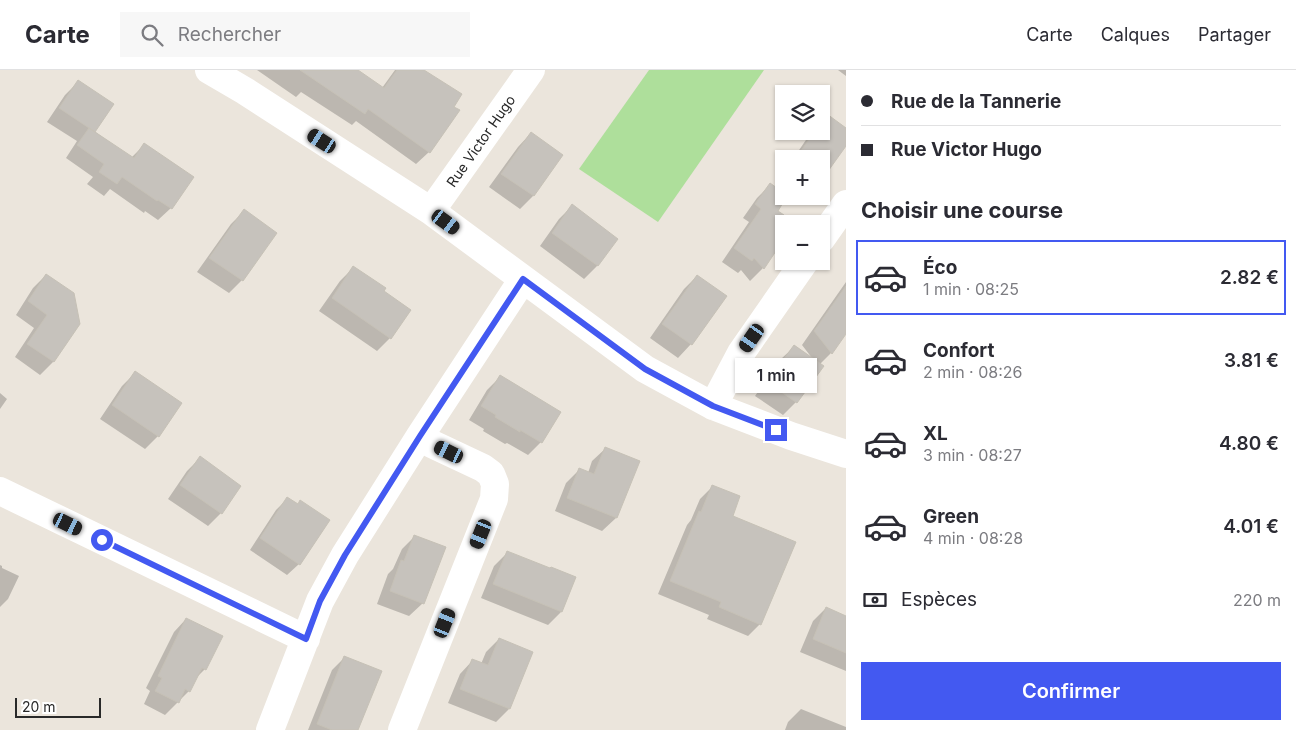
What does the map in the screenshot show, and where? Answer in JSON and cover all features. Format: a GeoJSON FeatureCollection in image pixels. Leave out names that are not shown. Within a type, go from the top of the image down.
{"type":"FeatureCollection","features":[{"type":"Feature","properties":{"kind":"street"},"geometry":{"type":"LineString","coordinates":[[209,70],[245,91],[431,211],[645,369],[713,406],[791,436],[846,454]]}},
{"type":"Feature","properties":{"kind":"street","name":"Rue Victor Hugo"},"geometry":{"type":"LineString","coordinates":[[431,211],[531,70]]}},
{"type":"Feature","properties":{"kind":"street"},"geometry":{"type":"LineString","coordinates":[[830,226],[846,204]]}},
{"type":"Feature","properties":{"kind":"street"},"geometry":{"type":"LineString","coordinates":[[713,406],[741,353],[799,270]]}},
{"type":"Feature","properties":{"kind":"street"},"geometry":{"type":"LineString","coordinates":[[270,730],[320,601],[345,555],[523,279]]}},
{"type":"Feature","properties":{"kind":"street"},"geometry":{"type":"LineString","coordinates":[[402,730],[494,499],[495,484],[491,474],[483,468],[432,444],[420,436]]}},
{"type":"Feature","properties":{"kind":"street"},"geometry":{"type":"LineString","coordinates":[[0,491],[306,639]]}},
{"type":"Feature","properties":{"kind":"green space"},"geometry":{"type":"Polygon","coordinates":[[[649,70],[764,70],[658,222],[579,169],[649,70]]]}},
{"type":"Feature","properties":{"kind":"building"},"geometry":{"type":"Polygon","coordinates":[[[300,70],[358,70],[384,88],[397,70],[424,70],[462,94],[454,107],[460,110],[430,153],[368,109],[365,114],[300,70]]]}},
{"type":"Feature","properties":{"kind":"building"},"geometry":{"type":"Polygon","coordinates":[[[78,80],[114,104],[95,132],[59,108],[78,80]]]}},
{"type":"Feature","properties":{"kind":"building"},"geometry":{"type":"Polygon","coordinates":[[[830,116],[846,128],[846,146],[830,168],[830,150],[802,150],[809,140],[830,140],[830,116]]]}},
{"type":"Feature","properties":{"kind":"building"},"geometry":{"type":"Polygon","coordinates":[[[89,128],[134,158],[144,143],[194,177],[172,209],[122,177],[117,184],[99,172],[104,164],[77,145],[89,128]]]}},
{"type":"Feature","properties":{"kind":"building"},"geometry":{"type":"Polygon","coordinates":[[[531,132],[563,155],[534,196],[501,174],[531,132]]]}},
{"type":"Feature","properties":{"kind":"building"},"geometry":{"type":"Polygon","coordinates":[[[770,183],[775,187],[775,205],[782,205],[778,211],[784,215],[775,215],[775,252],[764,269],[754,258],[752,261],[734,248],[761,209],[755,204],[770,183]]]}},
{"type":"Feature","properties":{"kind":"building"},"geometry":{"type":"Polygon","coordinates":[[[572,204],[618,239],[598,266],[552,233],[572,204]]]}},
{"type":"Feature","properties":{"kind":"building"},"geometry":{"type":"Polygon","coordinates":[[[244,209],[277,233],[243,281],[209,258],[244,209]]]}},
{"type":"Feature","properties":{"kind":"building"},"geometry":{"type":"Polygon","coordinates":[[[353,266],[386,288],[384,291],[411,310],[391,339],[332,298],[353,266]]]}},
{"type":"Feature","properties":{"kind":"building"},"geometry":{"type":"Polygon","coordinates":[[[46,274],[74,293],[80,324],[54,362],[27,344],[47,315],[28,301],[46,274]]]}},
{"type":"Feature","properties":{"kind":"building"},"geometry":{"type":"Polygon","coordinates":[[[697,275],[727,296],[692,345],[662,324],[697,275]]]}},
{"type":"Feature","properties":{"kind":"building"},"geometry":{"type":"Polygon","coordinates":[[[846,286],[846,334],[832,354],[814,331],[846,286]]]}},
{"type":"Feature","properties":{"kind":"building"},"geometry":{"type":"Polygon","coordinates":[[[794,345],[824,366],[797,403],[767,382],[794,345]]]}},
{"type":"Feature","properties":{"kind":"building"},"geometry":{"type":"Polygon","coordinates":[[[135,371],[182,403],[159,437],[112,405],[135,371]]]}},
{"type":"Feature","properties":{"kind":"building"},"geometry":{"type":"Polygon","coordinates":[[[500,375],[561,412],[542,443],[495,417],[496,415],[481,406],[500,375]]]}},
{"type":"Feature","properties":{"kind":"building"},"geometry":{"type":"Polygon","coordinates":[[[605,447],[640,461],[617,518],[567,498],[579,468],[594,474],[605,447]]]}},
{"type":"Feature","properties":{"kind":"building"},"geometry":{"type":"Polygon","coordinates":[[[200,456],[241,486],[222,514],[180,485],[200,456]]]}},
{"type":"Feature","properties":{"kind":"building"},"geometry":{"type":"Polygon","coordinates":[[[712,485],[740,496],[733,516],[796,542],[761,625],[719,607],[721,602],[670,581],[712,485]]]}},
{"type":"Feature","properties":{"kind":"building"},"geometry":{"type":"Polygon","coordinates":[[[287,497],[298,504],[300,500],[330,520],[300,565],[260,538],[287,497]]]}},
{"type":"Feature","properties":{"kind":"building"},"geometry":{"type":"Polygon","coordinates":[[[414,535],[446,547],[424,604],[390,591],[401,560],[404,561],[414,535]]]}},
{"type":"Feature","properties":{"kind":"building"},"geometry":{"type":"Polygon","coordinates":[[[507,551],[576,577],[562,612],[493,584],[507,551]]]}},
{"type":"Feature","properties":{"kind":"building"},"geometry":{"type":"Polygon","coordinates":[[[826,607],[846,616],[846,653],[813,639],[826,607]]]}},
{"type":"Feature","properties":{"kind":"building"},"geometry":{"type":"Polygon","coordinates":[[[186,618],[223,636],[206,670],[202,668],[190,692],[185,689],[179,703],[155,691],[162,678],[158,676],[186,618]]]}},
{"type":"Feature","properties":{"kind":"building"},"geometry":{"type":"Polygon","coordinates":[[[499,638],[533,652],[510,709],[460,689],[472,659],[488,665],[499,638]]]}},
{"type":"Feature","properties":{"kind":"building"},"geometry":{"type":"Polygon","coordinates":[[[344,656],[382,671],[358,730],[332,730],[317,724],[344,656]]]}},
{"type":"Feature","properties":{"kind":"route"},"geometry":{"type":"LineString","coordinates":[[102,540],[306,639],[320,601],[345,555],[523,279],[645,369],[713,406],[776,430]]}}]}
